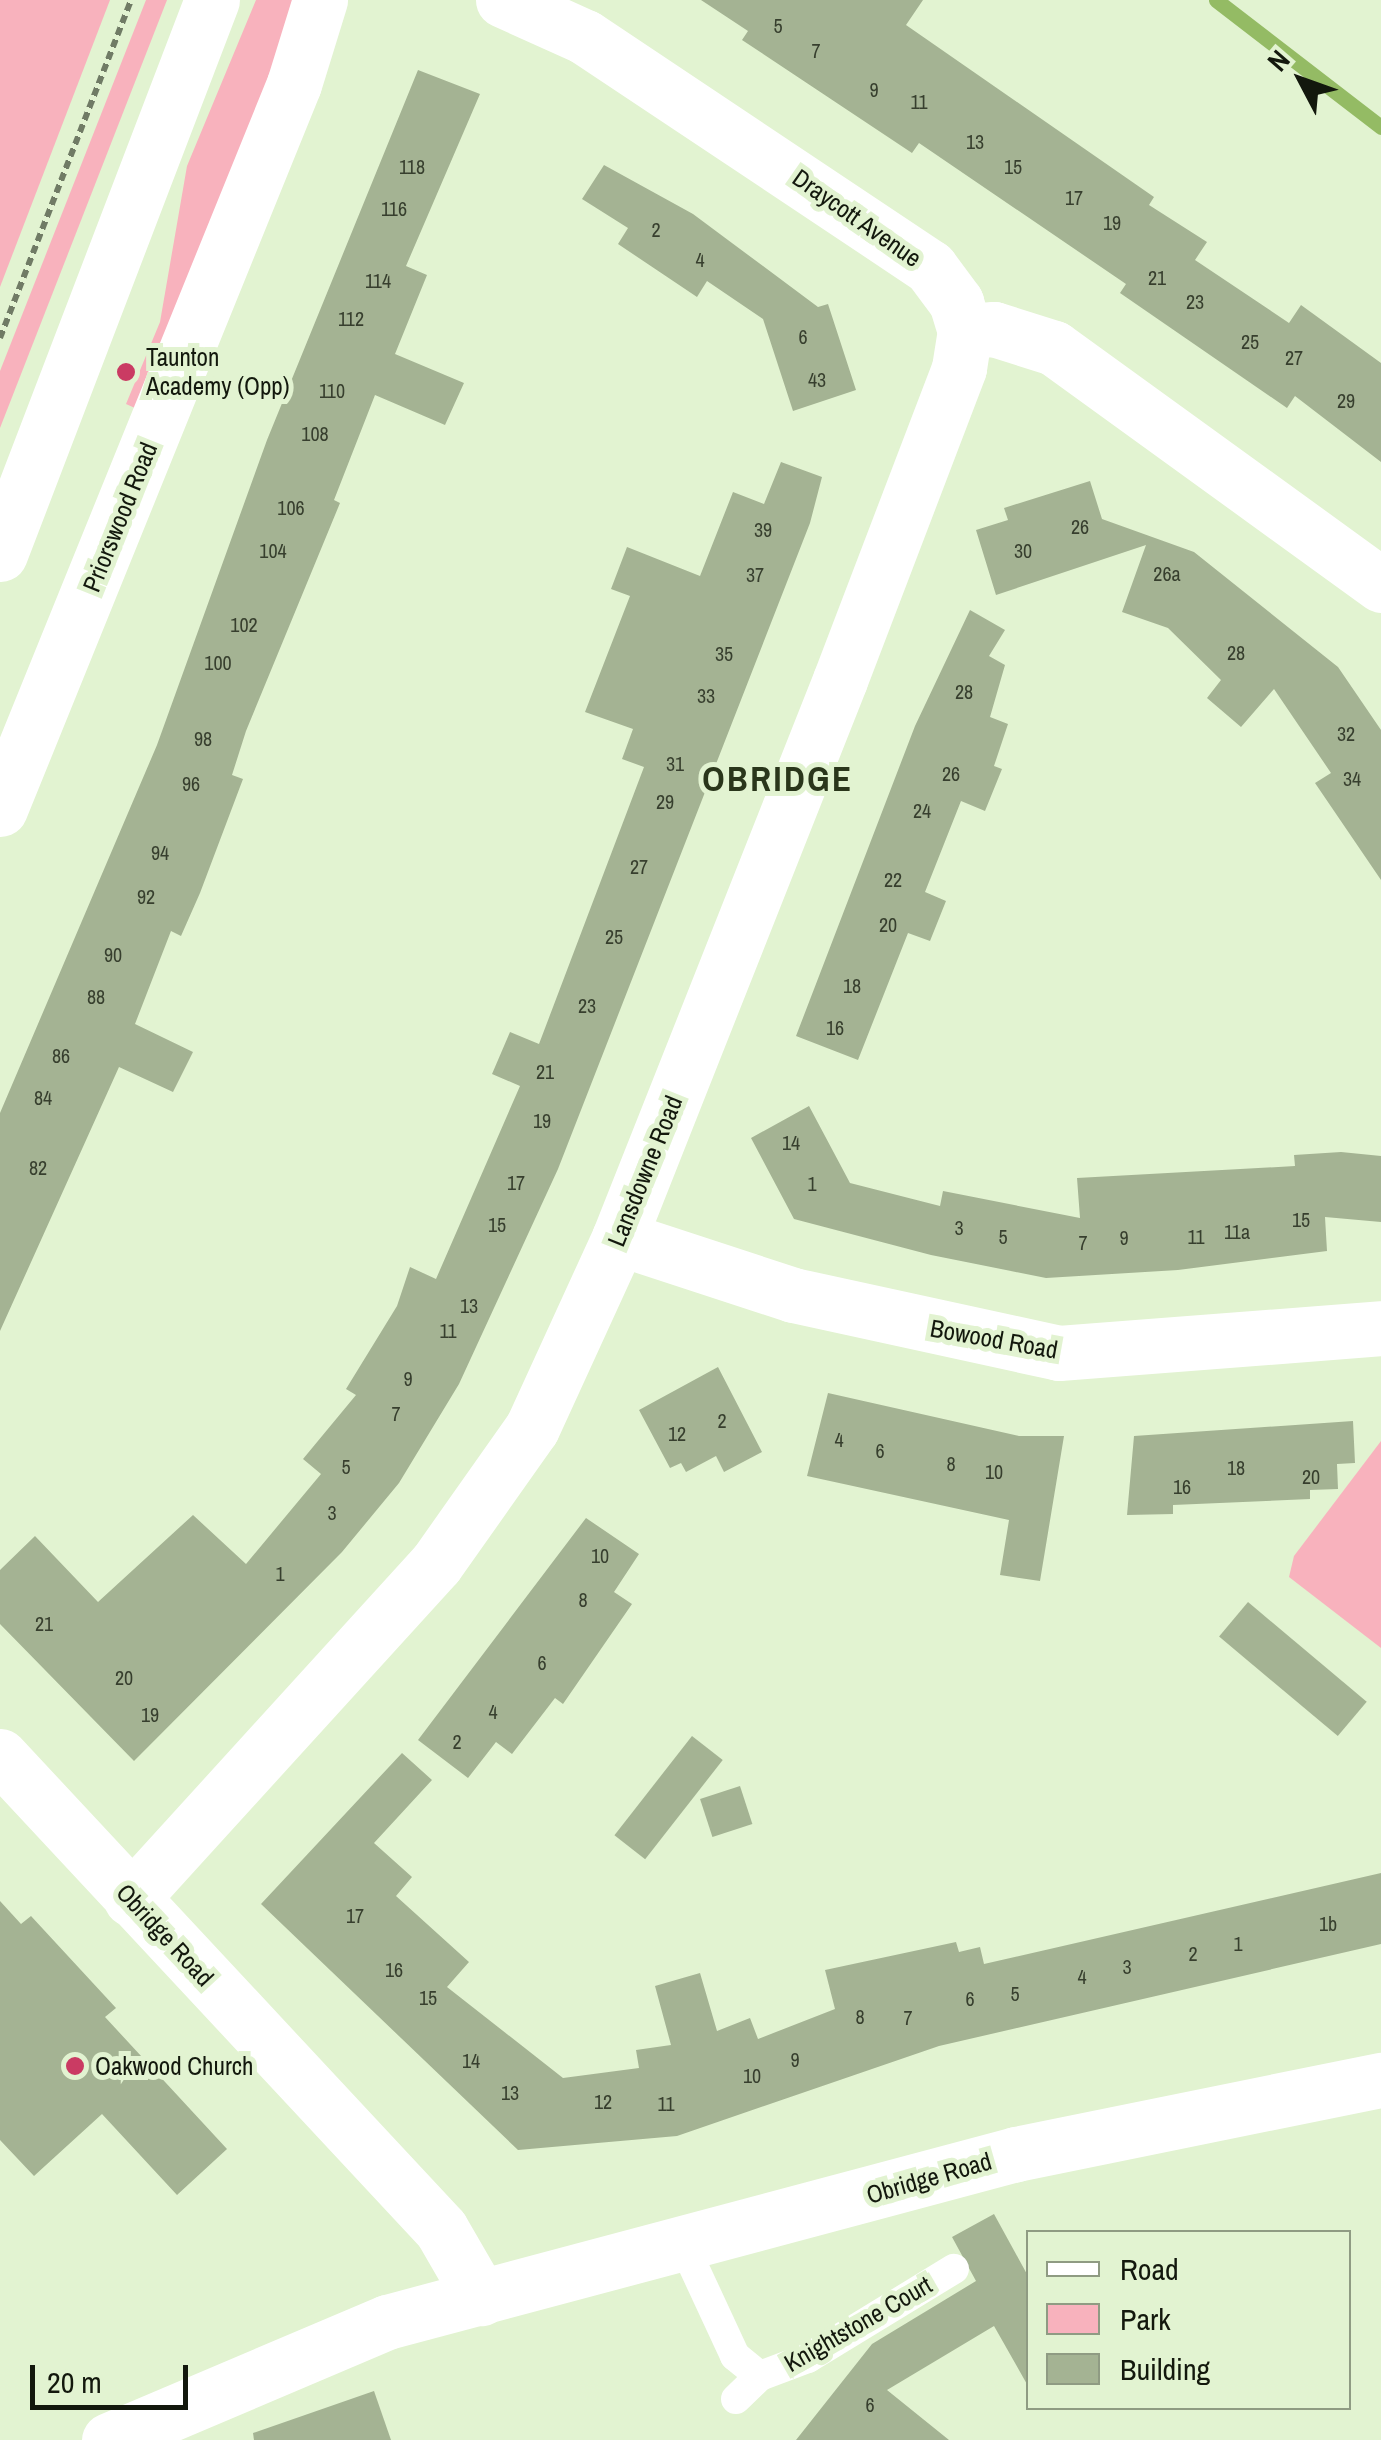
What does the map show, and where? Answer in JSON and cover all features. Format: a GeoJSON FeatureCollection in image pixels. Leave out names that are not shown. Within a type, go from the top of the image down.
{"type":"FeatureCollection","features":[{"type":"Feature","properties":{"kind":"street"},"geometry":{"type":"LineString","coordinates":[[0,554],[212,0]]}},
{"type":"Feature","properties":{"kind":"street","name":"Priorswood Road"},"geometry":{"type":"LineString","coordinates":[[0,808],[287,103],[320,0]]}},
{"type":"Feature","properties":{"kind":"street","name":"Draycott Avenue"},"geometry":{"type":"LineString","coordinates":[[502,0],[586,38],[930,267],[956,302],[966,331]]}},
{"type":"Feature","properties":{"kind":"street"},"geometry":{"type":"LineString","coordinates":[[966,331],[994,329],[1054,348],[1381,585]]}},
{"type":"Feature","properties":{"kind":"street","name":"Lansdowne Road"},"geometry":{"type":"LineString","coordinates":[[131,1899],[436,1564],[532,1428],[619,1238],[903,514],[966,331]]}},
{"type":"Feature","properties":{"kind":"street","name":"Bowood Road"},"geometry":{"type":"LineString","coordinates":[[619,1238],[793,1295],[1060,1353],[1381,1328]]}},
{"type":"Feature","properties":{"kind":"street","name":"Obridge Road"},"geometry":{"type":"LineString","coordinates":[[0,1756],[440,2229],[482,2298]]}},
{"type":"Feature","properties":{"kind":"street","name":"Obridge Road"},"geometry":{"type":"LineString","coordinates":[[109,2440],[386,2322],[684,2246],[1016,2154],[1381,2080]]}},
{"type":"Feature","properties":{"kind":"lane","name":"Knightstone Court"},"geometry":{"type":"LineString","coordinates":[[684,2246],[735,2356],[760,2376]]}},
{"type":"Feature","properties":{"kind":"lane","name":"Knightstone Court"},"geometry":{"type":"LineString","coordinates":[[736,2399],[760,2376],[808,2358],[954,2268]]}},
{"type":"Feature","properties":{"kind":"path"},"geometry":{"type":"LineString","coordinates":[[0,338],[131,0]]}},
{"type":"Feature","properties":{"kind":"green space"},"geometry":{"type":"Polygon","coordinates":[[[0,0],[110,0],[0,287],[0,0]]]}},
{"type":"Feature","properties":{"kind":"green space"},"geometry":{"type":"Polygon","coordinates":[[[146,0],[167,0],[0,428],[0,371],[146,0]]]}},
{"type":"Feature","properties":{"kind":"green space"},"geometry":{"type":"Polygon","coordinates":[[[256,0],[299,0],[146,413],[126,404],[160,322],[187,166],[256,0]]]}},
{"type":"Feature","properties":{"kind":"green space"},"geometry":{"type":"Polygon","coordinates":[[[1381,1441],[1381,1648],[1289,1577],[1294,1556],[1381,1441]]]}},
{"type":"Feature","properties":{"kind":"building"},"geometry":{"type":"Polygon","coordinates":[[[701,0],[923,0],[906,25],[1154,197],[1149,205],[1207,242],[1195,260],[1289,323],[1301,305],[1381,363],[1381,462],[1295,396],[1287,408],[1120,293],[1126,284],[919,143],[912,153],[742,40],[748,31],[701,0]]]}},
{"type":"Feature","properties":{"kind":"building"},"geometry":{"type":"Polygon","coordinates":[[[418,70],[480,94],[406,266],[427,275],[395,354],[464,383],[445,425],[375,395],[334,500],[340,503],[246,731],[232,775],[243,779],[200,893],[181,936],[171,931],[135,1024],[193,1052],[173,1092],[119,1067],[0,1331],[0,1113],[157,745],[267,440],[418,70]]]}},
{"type":"Feature","properties":{"kind":"building"},"geometry":{"type":"Polygon","coordinates":[[[604,165],[693,214],[818,307],[828,304],[856,390],[793,411],[763,319],[707,281],[697,297],[618,244],[628,228],[582,199],[604,165]]]}},
{"type":"Feature","properties":{"kind":"building"},"geometry":{"type":"Polygon","coordinates":[[[781,462],[822,477],[810,523],[558,1169],[459,1384],[399,1483],[342,1552],[134,1761],[0,1624],[0,1570],[35,1536],[98,1602],[193,1515],[246,1564],[321,1474],[303,1459],[356,1395],[346,1389],[397,1306],[410,1267],[436,1279],[520,1086],[492,1074],[510,1032],[539,1044],[644,767],[622,759],[633,729],[585,712],[630,596],[611,589],[627,547],[700,576],[733,492],[764,504],[781,462]]]}},
{"type":"Feature","properties":{"kind":"building"},"geometry":{"type":"Polygon","coordinates":[[[1090,481],[1102,519],[1194,552],[1338,667],[1381,730],[1381,880],[1315,783],[1331,773],[1274,689],[1241,727],[1207,698],[1221,680],[1168,628],[1122,612],[1146,545],[996,595],[976,530],[1008,520],[1004,508],[1090,481]]]}},
{"type":"Feature","properties":{"kind":"building"},"geometry":{"type":"Polygon","coordinates":[[[970,610],[1005,630],[989,656],[1005,665],[990,717],[1008,724],[994,766],[1002,769],[985,811],[961,801],[925,892],[946,901],[930,941],[908,933],[858,1060],[796,1036],[915,726],[970,610]]]}},
{"type":"Feature","properties":{"kind":"building"},"geometry":{"type":"Polygon","coordinates":[[[809,1106],[850,1183],[940,1206],[943,1191],[1080,1218],[1077,1178],[1295,1166],[1294,1155],[1341,1152],[1381,1156],[1381,1222],[1325,1217],[1327,1251],[1178,1270],[1046,1278],[931,1255],[794,1219],[751,1138],[809,1106]]]}},
{"type":"Feature","properties":{"kind":"building"},"geometry":{"type":"Polygon","coordinates":[[[718,1367],[762,1452],[724,1472],[716,1456],[686,1472],[681,1463],[670,1468],[639,1410],[718,1367]]]}},
{"type":"Feature","properties":{"kind":"building"},"geometry":{"type":"Polygon","coordinates":[[[828,1393],[1019,1436],[1064,1436],[1040,1581],[1000,1575],[1009,1520],[807,1476],[828,1393]]]}},
{"type":"Feature","properties":{"kind":"building"},"geometry":{"type":"Polygon","coordinates":[[[1353,1421],[1355,1463],[1337,1464],[1338,1489],[1310,1490],[1310,1499],[1173,1505],[1173,1514],[1127,1515],[1134,1436],[1353,1421]]]}},
{"type":"Feature","properties":{"kind":"building"},"geometry":{"type":"Polygon","coordinates":[[[586,1518],[639,1554],[614,1592],[632,1604],[563,1704],[555,1698],[512,1754],[496,1742],[468,1778],[418,1740],[586,1518]]]}},
{"type":"Feature","properties":{"kind":"building"},"geometry":{"type":"Polygon","coordinates":[[[1248,1602],[1367,1702],[1338,1736],[1219,1636],[1248,1602]]]}},
{"type":"Feature","properties":{"kind":"building"},"geometry":{"type":"Polygon","coordinates":[[[692,1736],[723,1760],[645,1859],[614,1835],[692,1736]]]}},
{"type":"Feature","properties":{"kind":"building"},"geometry":{"type":"Polygon","coordinates":[[[402,1753],[432,1780],[374,1843],[412,1877],[396,1896],[469,1962],[447,1987],[563,2078],[639,2068],[636,2050],[671,2045],[655,1986],[700,1973],[717,2031],[750,2018],[758,2039],[835,2009],[825,1970],[956,1942],[959,1952],[980,1947],[984,1964],[1381,1873],[1381,1944],[939,2046],[677,2136],[518,2150],[261,1904],[402,1753]]]}},
{"type":"Feature","properties":{"kind":"building"},"geometry":{"type":"Polygon","coordinates":[[[740,1786],[752,1824],[712,1837],[700,1799],[740,1786]]]}},
{"type":"Feature","properties":{"kind":"building","name":"Oakwood Church"},"geometry":{"type":"Polygon","coordinates":[[[0,1901],[21,1924],[31,1916],[116,2008],[105,2017],[227,2149],[177,2195],[102,2114],[34,2176],[0,2140],[0,1901]]]}},
{"type":"Feature","properties":{"kind":"building"},"geometry":{"type":"Polygon","coordinates":[[[994,2214],[1026,2272],[1026,2382],[994,2326],[887,2390],[949,2440],[796,2440],[872,2344],[976,2281],[952,2237],[994,2214]]]}},
{"type":"Feature","properties":{"kind":"building"},"geometry":{"type":"Polygon","coordinates":[[[374,2391],[391,2440],[254,2440],[253,2433],[374,2391]]]}},
{"type":"Feature","properties":{"kind":"waterway"},"geometry":{"type":"LineString","coordinates":[[1216,0],[1381,127]]}},
{"type":"Feature","properties":{"kind":"place","name":"Taunton Academy (Opp)"},"geometry":{"type":"Point","coordinates":[126,372]}},
{"type":"Feature","properties":{"kind":"place","name":"Oakwood Church"},"geometry":{"type":"Point","coordinates":[75,2066]}},
{"type":"Feature","properties":{"kind":"district","name":"OBRIDGE"},"geometry":{"type":"Point","coordinates":[778,779]}}]}
